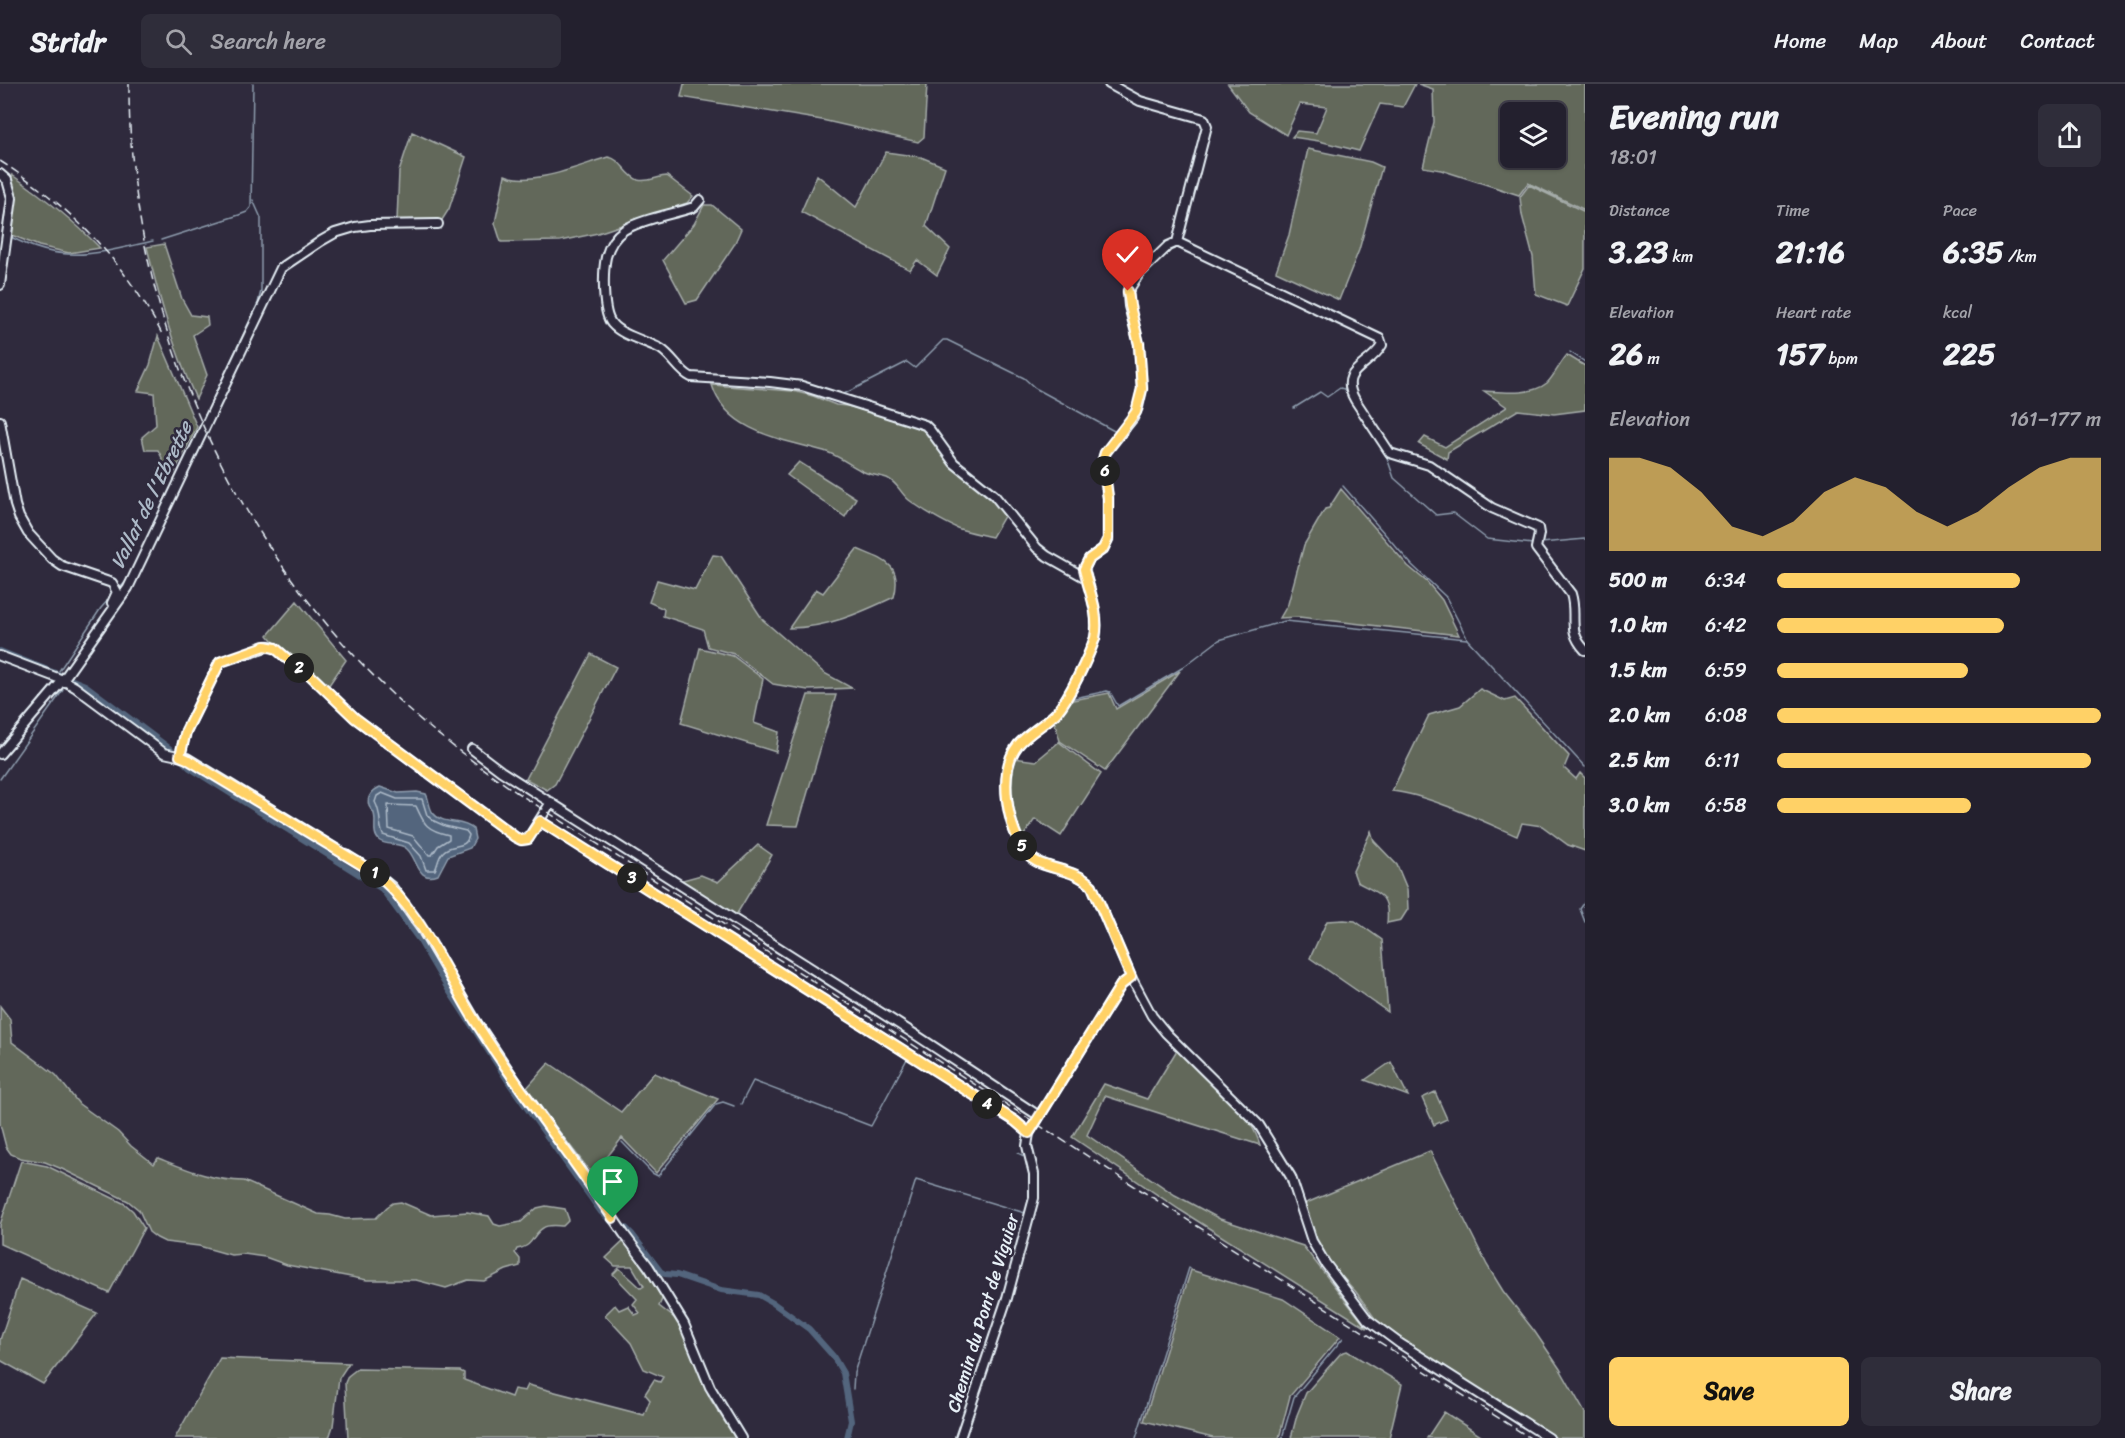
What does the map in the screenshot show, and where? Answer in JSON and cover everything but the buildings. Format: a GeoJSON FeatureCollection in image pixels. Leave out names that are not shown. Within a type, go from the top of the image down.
{"type":"FeatureCollection","features":[{"type":"Feature","properties":{"kind":"street"},"geometry":{"type":"LineString","coordinates":[[1109,84],[1140,101],[1204,119],[1208,126],[1176,242],[1168,246],[1139,274],[1128,291],[1139,344],[1142,389],[1136,412],[1105,453],[1103,460],[1108,498],[1108,539],[1103,549],[1086,563],[1084,569],[1093,599],[1096,626],[1092,647],[1060,707],[1050,719],[1022,741],[1012,754],[1006,798],[1010,815],[1023,847],[1032,859],[1080,876],[1092,886],[1143,1002],[1166,1033],[1259,1125],[1291,1177],[1312,1241],[1325,1263],[1368,1320],[1399,1343],[1549,1438]]}},
{"type":"Feature","properties":{"kind":"street"},"geometry":{"type":"LineString","coordinates":[[0,174],[7,180],[12,198],[0,285]]}},
{"type":"Feature","properties":{"kind":"street"},"geometry":{"type":"LineString","coordinates":[[700,200],[689,209],[627,229],[615,239],[606,255],[605,264],[605,306],[613,326],[660,349],[691,377],[802,386],[925,425],[954,463],[994,495],[1037,548],[1086,578]]}},
{"type":"Feature","properties":{"kind":"street"},"geometry":{"type":"LineString","coordinates":[[0,754],[65,677],[128,588],[281,268],[335,233],[355,227],[438,224]]}},
{"type":"Feature","properties":{"kind":"street"},"geometry":{"type":"LineString","coordinates":[[1176,242],[1376,336],[1382,342],[1382,347],[1375,356],[1354,372],[1349,387],[1390,453],[1430,465],[1492,508],[1535,525],[1539,531],[1536,544],[1538,553],[1571,594],[1574,632],[1585,650]]}},
{"type":"Feature","properties":{"kind":"street"},"geometry":{"type":"LineString","coordinates":[[0,421],[15,505],[28,533],[56,563],[70,570],[108,580],[117,588],[116,596],[100,626]]}},
{"type":"Feature","properties":{"kind":"street"},"geometry":{"type":"LineString","coordinates":[[176,755],[220,662],[269,646],[275,648],[309,674],[355,718],[515,837],[521,840],[528,839],[551,802]]}},
{"type":"Feature","properties":{"kind":"street"},"geometry":{"type":"LineString","coordinates":[[0,656],[65,677],[164,753],[176,755],[207,771],[372,871],[392,888],[423,931],[477,1023],[521,1089],[650,1267],[677,1311],[710,1387],[741,1438]]}},
{"type":"Feature","properties":{"kind":"street"},"geometry":{"type":"LineString","coordinates":[[472,749],[496,767],[1039,1116]]}},
{"type":"Feature","properties":{"kind":"street"},"geometry":{"type":"LineString","coordinates":[[540,821],[1015,1121],[1029,1133],[1121,985],[1131,977]]}},
{"type":"Feature","properties":{"kind":"street","name":"Chemin du Pont de Viguier"},"geometry":{"type":"LineString","coordinates":[[960,1438],[1007,1298],[1034,1198],[1034,1174],[1027,1146],[1029,1133]]}},
{"type":"Feature","properties":{"kind":"green space"},"geometry":{"type":"Polygon","coordinates":[[[684,84],[927,84],[924,137],[918,142],[822,120],[681,97],[684,84]]]}},
{"type":"Feature","properties":{"kind":"green space"},"geometry":{"type":"Polygon","coordinates":[[[1228,84],[1415,84],[1403,107],[1380,104],[1359,151],[1292,137],[1297,131],[1316,133],[1327,107],[1300,104],[1286,135],[1249,112],[1228,84]]]}},
{"type":"Feature","properties":{"kind":"green space"},"geometry":{"type":"Polygon","coordinates":[[[1418,84],[1585,84],[1585,210],[1528,183],[1519,195],[1441,170],[1423,167],[1434,122],[1433,89],[1418,84]]]}},
{"type":"Feature","properties":{"kind":"green space"},"geometry":{"type":"Polygon","coordinates":[[[412,132],[466,157],[449,209],[442,220],[397,221],[399,172],[412,132]]]}},
{"type":"Feature","properties":{"kind":"green space"},"geometry":{"type":"Polygon","coordinates":[[[1308,149],[1371,162],[1382,167],[1359,250],[1339,300],[1276,271],[1289,235],[1308,149]]]}},
{"type":"Feature","properties":{"kind":"green space"},"geometry":{"type":"Polygon","coordinates":[[[886,152],[921,157],[945,167],[926,226],[950,249],[937,275],[917,260],[910,270],[801,212],[817,175],[856,207],[886,152]]]}},
{"type":"Feature","properties":{"kind":"green space"},"geometry":{"type":"Polygon","coordinates":[[[608,157],[617,161],[638,180],[645,181],[667,176],[693,196],[687,203],[598,233],[560,241],[501,242],[495,223],[505,175],[516,178],[542,177],[608,157]]]}},
{"type":"Feature","properties":{"kind":"green space"},"geometry":{"type":"Polygon","coordinates":[[[12,175],[58,209],[100,248],[69,253],[39,246],[9,234],[14,203],[12,175]]]}},
{"type":"Feature","properties":{"kind":"green space"},"geometry":{"type":"Polygon","coordinates":[[[1529,185],[1585,212],[1585,268],[1567,306],[1536,294],[1533,257],[1522,215],[1520,197],[1529,185]]]}},
{"type":"Feature","properties":{"kind":"green space"},"geometry":{"type":"Polygon","coordinates":[[[704,205],[712,205],[741,229],[734,245],[697,300],[686,303],[663,260],[694,224],[704,205]]]}},
{"type":"Feature","properties":{"kind":"green space"},"geometry":{"type":"Polygon","coordinates":[[[164,244],[182,299],[191,315],[207,317],[208,325],[193,335],[207,375],[196,399],[168,324],[147,247],[164,244]]]}},
{"type":"Feature","properties":{"kind":"green space"},"geometry":{"type":"Polygon","coordinates":[[[158,336],[197,427],[173,475],[158,472],[162,458],[158,450],[145,450],[142,437],[156,425],[154,393],[138,391],[150,365],[158,336]]]}},
{"type":"Feature","properties":{"kind":"green space"},"geometry":{"type":"Polygon","coordinates":[[[1567,355],[1585,366],[1585,410],[1554,414],[1518,410],[1448,452],[1447,459],[1419,444],[1425,437],[1445,447],[1507,407],[1484,391],[1525,392],[1540,387],[1550,380],[1567,355]]]}},
{"type":"Feature","properties":{"kind":"green space"},"geometry":{"type":"Polygon","coordinates":[[[712,385],[793,391],[836,405],[848,406],[897,420],[923,430],[950,463],[1006,513],[992,537],[957,528],[914,504],[887,478],[863,472],[829,453],[775,438],[743,424],[719,401],[712,385]]]}},
{"type":"Feature","properties":{"kind":"green space"},"geometry":{"type":"Polygon","coordinates":[[[799,462],[856,498],[845,517],[787,475],[799,462]]]}},
{"type":"Feature","properties":{"kind":"green space"},"geometry":{"type":"Polygon","coordinates":[[[1341,489],[1408,566],[1427,582],[1442,600],[1459,635],[1299,617],[1280,618],[1288,604],[1304,545],[1325,509],[1329,508],[1341,489]]]}},
{"type":"Feature","properties":{"kind":"green space"},"geometry":{"type":"Polygon","coordinates":[[[857,549],[889,564],[896,577],[894,597],[856,614],[830,622],[789,628],[816,589],[823,593],[857,549]]]}},
{"type":"Feature","properties":{"kind":"green space"},"geometry":{"type":"Polygon","coordinates":[[[713,555],[721,556],[763,620],[824,673],[852,688],[808,690],[773,684],[734,654],[708,647],[703,629],[663,616],[664,609],[649,602],[657,580],[695,590],[713,555]]]}},
{"type":"Feature","properties":{"kind":"green space"},"geometry":{"type":"Polygon","coordinates":[[[297,601],[346,660],[327,688],[276,645],[268,635],[297,601]]]}},
{"type":"Feature","properties":{"kind":"green space"},"geometry":{"type":"Polygon","coordinates":[[[700,648],[733,656],[763,679],[754,723],[779,732],[776,752],[681,723],[700,648]]]}},
{"type":"Feature","properties":{"kind":"green space"},"geometry":{"type":"Polygon","coordinates":[[[591,654],[616,667],[555,784],[547,790],[526,779],[591,654]]]}},
{"type":"Feature","properties":{"kind":"green space"},"geometry":{"type":"Polygon","coordinates":[[[1180,671],[1105,771],[1060,741],[1054,720],[1068,701],[1109,693],[1116,709],[1180,671]]]}},
{"type":"Feature","properties":{"kind":"green space"},"geometry":{"type":"Polygon","coordinates":[[[1480,689],[1505,701],[1515,698],[1569,756],[1564,768],[1576,779],[1580,773],[1585,778],[1585,851],[1568,845],[1542,826],[1522,823],[1517,836],[1439,803],[1392,791],[1429,715],[1460,706],[1480,689]]]}},
{"type":"Feature","properties":{"kind":"green space"},"geometry":{"type":"Polygon","coordinates":[[[808,695],[836,695],[798,826],[766,825],[808,695]]]}},
{"type":"Feature","properties":{"kind":"green space"},"geometry":{"type":"Polygon","coordinates":[[[1059,742],[1101,774],[1061,836],[1035,819],[1022,838],[1010,799],[1010,780],[1014,758],[1036,761],[1059,742]]]}},
{"type":"Feature","properties":{"kind":"green space"},"geometry":{"type":"Polygon","coordinates":[[[1371,831],[1374,841],[1397,865],[1407,889],[1408,909],[1401,920],[1387,923],[1385,900],[1357,882],[1353,871],[1371,831]]]}},
{"type":"Feature","properties":{"kind":"green space"},"geometry":{"type":"Polygon","coordinates":[[[758,845],[772,855],[735,917],[679,881],[701,875],[718,882],[758,845]]]}},
{"type":"Feature","properties":{"kind":"green space"},"geometry":{"type":"Polygon","coordinates":[[[1327,921],[1355,921],[1382,940],[1388,1012],[1310,958],[1327,921]]]}},
{"type":"Feature","properties":{"kind":"green space"},"geometry":{"type":"Polygon","coordinates":[[[0,1006],[10,1019],[12,1042],[56,1075],[79,1104],[118,1132],[131,1146],[154,1164],[158,1158],[211,1177],[244,1181],[318,1214],[345,1219],[376,1218],[393,1203],[401,1202],[431,1215],[467,1212],[489,1216],[494,1224],[500,1226],[521,1222],[537,1208],[546,1206],[565,1209],[569,1220],[563,1226],[545,1227],[530,1243],[517,1249],[515,1253],[520,1259],[520,1266],[484,1281],[468,1280],[446,1288],[416,1280],[367,1280],[287,1265],[265,1257],[231,1255],[199,1246],[165,1242],[149,1232],[139,1210],[128,1201],[45,1162],[20,1158],[11,1154],[6,1147],[0,1124],[0,1006]]]}},
{"type":"Feature","properties":{"kind":"green space"},"geometry":{"type":"Polygon","coordinates":[[[1177,1050],[1237,1106],[1247,1118],[1260,1145],[1105,1096],[1087,1135],[1175,1195],[1220,1219],[1303,1246],[1367,1328],[1180,1210],[1072,1137],[1104,1084],[1147,1099],[1177,1050]]]}},
{"type":"Feature","properties":{"kind":"green space"},"geometry":{"type":"Polygon","coordinates":[[[1391,1062],[1408,1096],[1365,1080],[1391,1062]]]}},
{"type":"Feature","properties":{"kind":"green space"},"geometry":{"type":"Polygon","coordinates":[[[549,1063],[621,1112],[654,1073],[718,1099],[656,1173],[622,1138],[593,1175],[526,1089],[549,1063]]]}},
{"type":"Feature","properties":{"kind":"green space"},"geometry":{"type":"Polygon","coordinates":[[[1435,1092],[1447,1119],[1434,1125],[1422,1098],[1435,1092]]]}},
{"type":"Feature","properties":{"kind":"green space"},"geometry":{"type":"Polygon","coordinates":[[[1430,1151],[1487,1265],[1503,1291],[1560,1369],[1585,1413],[1585,1438],[1556,1438],[1379,1324],[1356,1292],[1333,1267],[1316,1241],[1304,1204],[1430,1151]]]}},
{"type":"Feature","properties":{"kind":"green space"},"geometry":{"type":"Polygon","coordinates":[[[21,1161],[47,1166],[125,1204],[133,1211],[144,1228],[109,1293],[0,1244],[0,1225],[21,1161]]]}},
{"type":"Feature","properties":{"kind":"green space"},"geometry":{"type":"Polygon","coordinates":[[[624,1241],[663,1297],[659,1306],[677,1320],[704,1380],[709,1397],[735,1438],[348,1438],[345,1383],[348,1376],[357,1369],[460,1371],[464,1373],[464,1380],[511,1397],[514,1389],[525,1391],[528,1385],[644,1415],[650,1400],[645,1394],[654,1380],[660,1382],[663,1377],[644,1369],[631,1343],[605,1315],[615,1305],[619,1310],[628,1306],[635,1315],[640,1313],[633,1304],[637,1299],[613,1274],[619,1268],[641,1288],[644,1286],[632,1266],[615,1266],[606,1258],[624,1241]]]}},
{"type":"Feature","properties":{"kind":"green space"},"geometry":{"type":"Polygon","coordinates":[[[1191,1270],[1283,1299],[1340,1337],[1290,1396],[1279,1438],[1213,1438],[1144,1421],[1191,1270]]]}},
{"type":"Feature","properties":{"kind":"green space"},"geometry":{"type":"Polygon","coordinates":[[[20,1279],[97,1313],[43,1384],[0,1360],[0,1340],[20,1279]]]}},
{"type":"Feature","properties":{"kind":"green space"},"geometry":{"type":"Polygon","coordinates":[[[1347,1351],[1402,1384],[1389,1438],[1291,1438],[1306,1393],[1341,1353],[1347,1351]]]}},
{"type":"Feature","properties":{"kind":"green space"},"geometry":{"type":"Polygon","coordinates":[[[220,1358],[349,1363],[339,1378],[333,1426],[329,1438],[175,1438],[220,1358]]]}},
{"type":"Feature","properties":{"kind":"green space"},"geometry":{"type":"Polygon","coordinates":[[[1444,1412],[1484,1438],[1427,1438],[1444,1412]]]}},
{"type":"Feature","properties":{"kind":"water"},"geometry":{"type":"Polygon","coordinates":[[[380,787],[398,793],[426,794],[432,811],[437,817],[473,829],[475,839],[470,848],[448,856],[438,875],[426,876],[407,849],[377,838],[375,817],[368,800],[380,787]]]}},
{"type":"Feature","properties":{"kind":"waterway","name":"Vallat de l'Ebrette"},"geometry":{"type":"LineString","coordinates":[[161,240],[239,215],[247,212],[251,207],[253,84]]}},
{"type":"Feature","properties":{"kind":"waterway","name":"Vallat de l'Ebrette"},"geometry":{"type":"LineString","coordinates":[[210,405],[258,303],[261,291],[261,218],[253,200]]}},
{"type":"Feature","properties":{"kind":"waterway"},"geometry":{"type":"LineString","coordinates":[[9,236],[28,245],[63,254],[97,253],[153,241]]}},
{"type":"Feature","properties":{"kind":"waterway"},"geometry":{"type":"LineString","coordinates":[[842,395],[907,362],[915,368],[943,340],[947,340],[1024,378],[1035,388],[1116,432]]}},
{"type":"Feature","properties":{"kind":"waterway"},"geometry":{"type":"LineString","coordinates":[[1570,352],[1585,362]]}},
{"type":"Feature","properties":{"kind":"waterway"},"geometry":{"type":"LineString","coordinates":[[1294,408],[1320,392],[1327,397],[1340,388],[1344,389],[1351,400]]}},
{"type":"Feature","properties":{"kind":"waterway","name":"Vallat de l'Ebrette"},"geometry":{"type":"LineString","coordinates":[[121,587],[128,579],[205,415]]}},
{"type":"Feature","properties":{"kind":"waterway"},"geometry":{"type":"LineString","coordinates":[[1385,452],[1394,478],[1436,515],[1453,513],[1487,539],[1533,544]]}},
{"type":"Feature","properties":{"kind":"waterway"},"geometry":{"type":"LineString","coordinates":[[1343,486],[1412,565],[1446,597],[1467,638]]}},
{"type":"Feature","properties":{"kind":"waterway"},"geometry":{"type":"LineString","coordinates":[[1541,543],[1585,539]]}},
{"type":"Feature","properties":{"kind":"waterway","name":"Vallat de l'Ebrette"},"geometry":{"type":"LineString","coordinates":[[59,671],[110,598]]}},
{"type":"Feature","properties":{"kind":"waterway"},"geometry":{"type":"LineString","coordinates":[[1070,699],[1107,691],[1110,692],[1118,706],[1182,668],[1219,640],[1285,621],[1467,639],[1585,767]]}},
{"type":"Feature","properties":{"kind":"waterway"},"geometry":{"type":"LineString","coordinates":[[0,651],[85,685],[169,748],[190,768],[382,889],[420,941],[448,989],[512,1087],[601,1212],[612,1222],[626,1228],[661,1272],[721,1290],[759,1295],[809,1329],[833,1356],[843,1373],[851,1421],[847,1438]]}},
{"type":"Feature","properties":{"kind":"waterway","name":"Vallat de l'Ebrette"},"geometry":{"type":"LineString","coordinates":[[0,779],[63,690]]}},
{"type":"Feature","properties":{"kind":"waterway"},"geometry":{"type":"LineString","coordinates":[[1585,902],[1580,909],[1585,922]]}},
{"type":"Feature","properties":{"kind":"waterway"},"geometry":{"type":"LineString","coordinates":[[741,1104],[753,1081],[871,1126],[907,1059]]}},
{"type":"Feature","properties":{"kind":"waterway"},"geometry":{"type":"LineString","coordinates":[[622,1142],[652,1173],[658,1176],[716,1104],[723,1102],[734,1106]]}},
{"type":"Feature","properties":{"kind":"waterway"},"geometry":{"type":"LineString","coordinates":[[1018,1153],[1024,1156],[1028,1165]]}},
{"type":"Feature","properties":{"kind":"waterway"},"geometry":{"type":"LineString","coordinates":[[853,1389],[854,1373],[916,1180],[1025,1213],[1030,1199]]}},
{"type":"Feature","properties":{"kind":"waterway"},"geometry":{"type":"LineString","coordinates":[[1136,1438],[1189,1268]]}},
{"type":"Feature","properties":{"kind":"waterway"},"geometry":{"type":"LineString","coordinates":[[987,1368],[1007,1313]]}},
{"type":"Feature","properties":{"kind":"waterway"},"geometry":{"type":"LineString","coordinates":[[1282,1438],[1294,1397],[1343,1338]]}},
{"type":"Feature","properties":{"kind":"railway"},"geometry":{"type":"LineString","coordinates":[[129,84],[133,168],[146,252],[168,333],[197,413],[235,489],[279,561],[330,628],[388,690],[450,744],[516,792],[1530,1438]]}},
{"type":"Feature","properties":{"kind":"railway"},"geometry":{"type":"LineString","coordinates":[[0,161],[49,196],[93,237],[130,282],[162,334]]}},
{"type":"Feature","properties":{"kind":"route"},"geometry":{"type":"LineString","coordinates":[[613,1218],[521,1089],[477,1023],[423,931],[392,888],[372,871],[180,756],[186,731],[220,662],[265,646],[275,648],[309,674],[355,718],[515,837],[521,840],[528,839],[540,821],[1015,1121],[1029,1133],[1121,985],[1131,977],[1092,886],[1080,876],[1039,863],[1027,854],[1019,840],[1006,798],[1012,754],[1022,741],[1056,713],[1081,669],[1095,638],[1093,599],[1084,569],[1089,559],[1103,549],[1108,539],[1108,498],[1103,460],[1108,448],[1136,412],[1142,389],[1139,344],[1128,291]]}}]}
